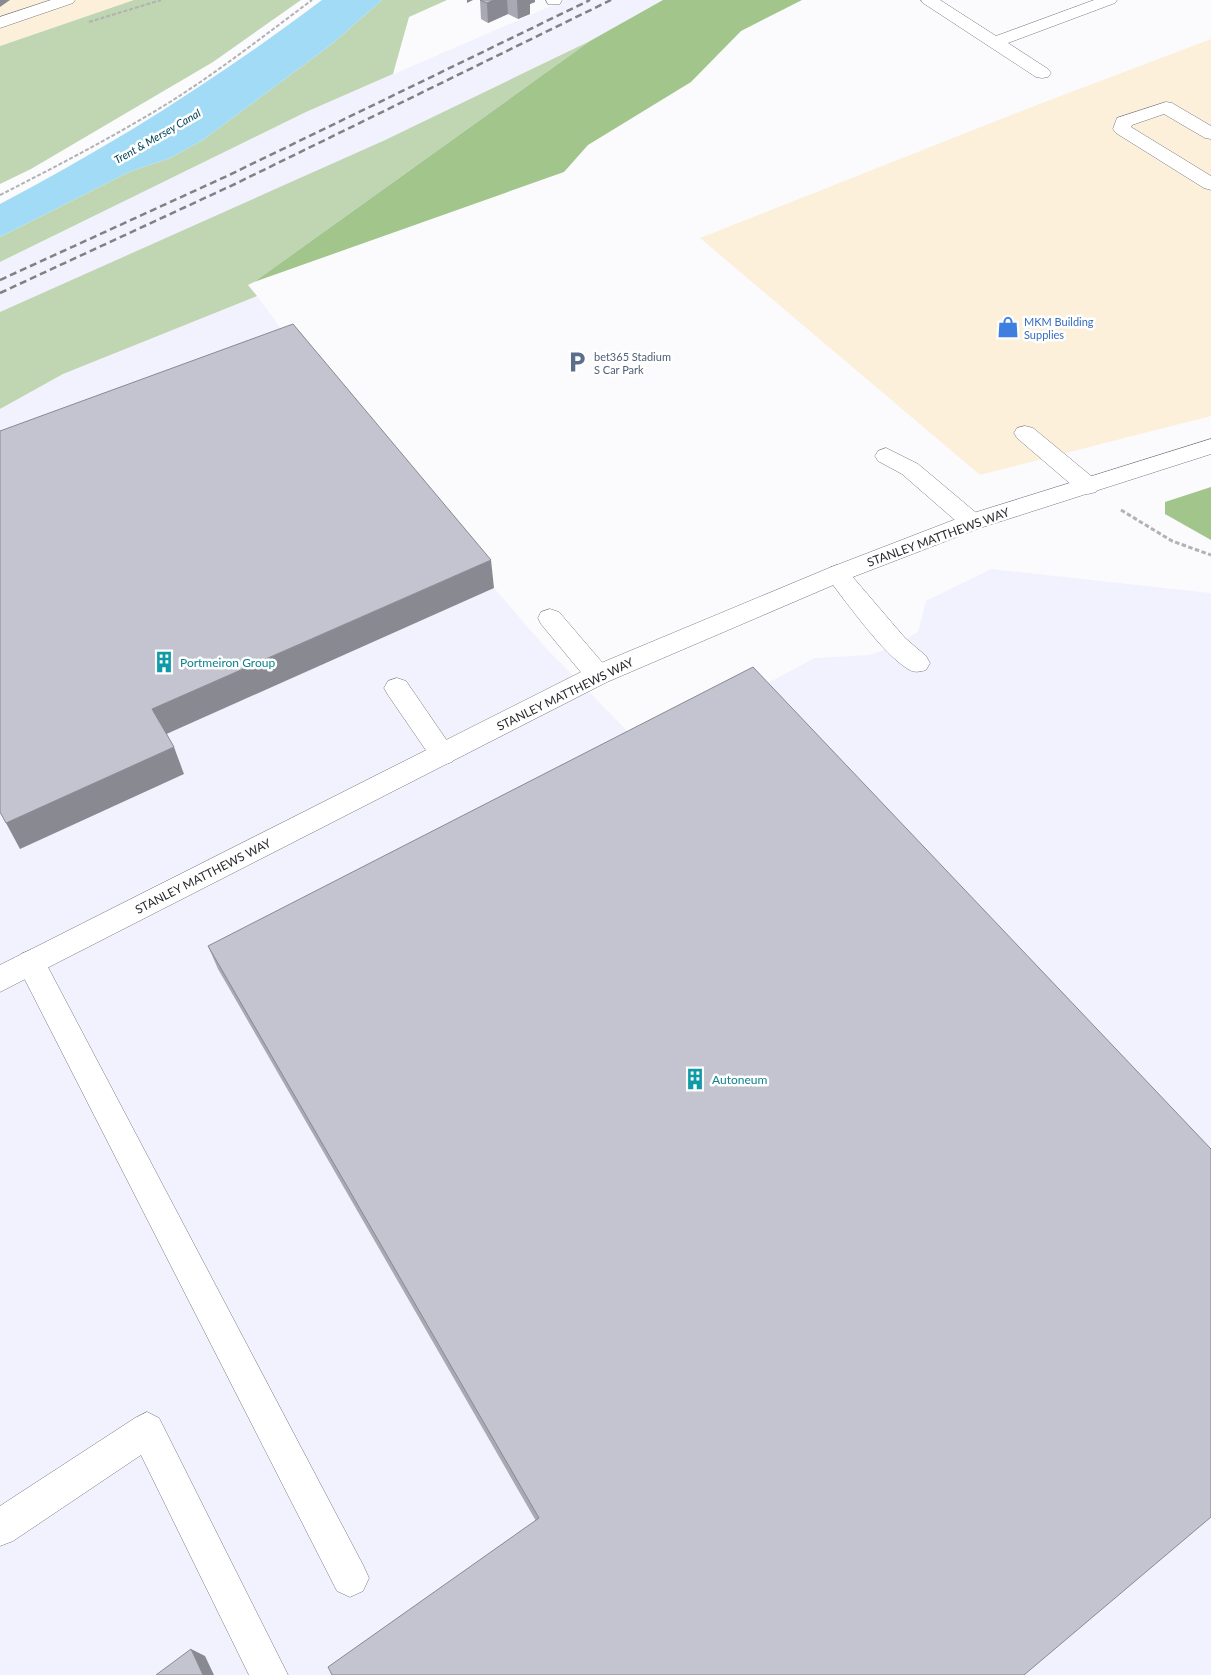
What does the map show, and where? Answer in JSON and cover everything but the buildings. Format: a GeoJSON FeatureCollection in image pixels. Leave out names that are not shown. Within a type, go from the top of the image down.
{"type":"FeatureCollection","features":[{"type":"Feature","properties":{"kind":"main road"},"geometry":{"type":"LineString","coordinates":[[0,23],[66,0]]}},
{"type":"Feature","properties":{"kind":"main road"},"geometry":{"type":"LineString","coordinates":[[929,0],[1042,73]]}},
{"type":"Feature","properties":{"kind":"main road"},"geometry":{"type":"LineString","coordinates":[[995,42],[1109,0]]}},
{"type":"Feature","properties":{"kind":"main road"},"geometry":{"type":"LineString","coordinates":[[1211,134],[1166,108],[1123,122],[1122,129],[1211,184]]}},
{"type":"Feature","properties":{"kind":"main road"},"geometry":{"type":"LineString","coordinates":[[1025,433],[1088,486]]}},
{"type":"Feature","properties":{"kind":"main road","name":"STANLEY MATTHEWS WAY"},"geometry":{"type":"LineString","coordinates":[[0,979],[444,755],[598,675],[837,574],[972,522],[1211,446]]}},
{"type":"Feature","properties":{"kind":"main road"},"geometry":{"type":"LineString","coordinates":[[886,456],[910,469],[972,522]]}},
{"type":"Feature","properties":{"kind":"main road"},"geometry":{"type":"LineString","coordinates":[[837,574],[896,645],[917,663]]}},
{"type":"Feature","properties":{"kind":"main road"},"geometry":{"type":"LineString","coordinates":[[550,618],[598,675]]}},
{"type":"Feature","properties":{"kind":"main road"},"geometry":{"type":"LineString","coordinates":[[397,688],[444,755]]}},
{"type":"Feature","properties":{"kind":"main road"},"geometry":{"type":"LineString","coordinates":[[31,963],[350,1578]]}},
{"type":"Feature","properties":{"kind":"main road"},"geometry":{"type":"LineString","coordinates":[[0,1528],[147,1430],[269,1675]]}},
{"type":"Feature","properties":{"kind":"path"},"geometry":{"type":"LineString","coordinates":[[0,195],[70,159],[152,113],[254,43],[312,0]]}},
{"type":"Feature","properties":{"kind":"path"},"geometry":{"type":"LineString","coordinates":[[1088,486],[1134,519],[1172,541],[1211,555]]}},
{"type":"Feature","properties":{"kind":"shaded area"},"geometry":{"type":"Polygon","coordinates":[[[0,0],[134,0],[0,46],[0,0]]]}},
{"type":"Feature","properties":{"kind":"shaded area"},"geometry":{"type":"Polygon","coordinates":[[[565,0],[663,0],[590,41],[383,141],[0,338],[0,262],[306,112],[565,0]]]}},
{"type":"Feature","properties":{"kind":"shaded area","name":"MKM Building Supplies"},"geometry":{"type":"Polygon","coordinates":[[[1211,39],[1211,416],[980,475],[700,238],[1029,108],[1211,39]]]}},
{"type":"Feature","properties":{"kind":"shaded area"},"geometry":{"type":"Polygon","coordinates":[[[257,296],[299,353],[494,588],[545,647],[644,748],[815,658],[870,655],[896,645],[918,632],[926,601],[991,569],[1211,593],[1211,1675],[0,1675],[0,409],[63,374],[257,296]]]}},
{"type":"Feature","properties":{"kind":"green space"},"geometry":{"type":"Polygon","coordinates":[[[134,0],[301,0],[213,62],[31,169],[0,184],[0,46],[134,0]]]}},
{"type":"Feature","properties":{"kind":"green space"},"geometry":{"type":"Polygon","coordinates":[[[382,0],[447,0],[409,17],[393,74],[306,112],[0,262],[0,237],[129,172],[170,158],[203,140],[332,44],[382,0]]]}},
{"type":"Feature","properties":{"kind":"green space"},"geometry":{"type":"Polygon","coordinates":[[[663,0],[802,0],[741,31],[691,82],[588,145],[564,172],[254,282],[590,41],[663,0]]]}},
{"type":"Feature","properties":{"kind":"green space"},"geometry":{"type":"Polygon","coordinates":[[[590,41],[248,285],[257,296],[63,374],[0,409],[0,312],[383,141],[590,41]]]}},
{"type":"Feature","properties":{"kind":"green space"},"geometry":{"type":"Polygon","coordinates":[[[1211,487],[1211,540],[1165,514],[1165,502],[1211,487]]]}},
{"type":"Feature","properties":{"kind":"water","name":"Trent & Mersey Canal"},"geometry":{"type":"Polygon","coordinates":[[[322,0],[382,0],[332,44],[203,140],[170,158],[129,172],[0,237],[0,204],[84,158],[165,109],[245,56],[322,0]]]}},
{"type":"Feature","properties":{"kind":"railway"},"geometry":{"type":"LineString","coordinates":[[0,280],[227,176],[590,0]]}},
{"type":"Feature","properties":{"kind":"railway"},"geometry":{"type":"LineString","coordinates":[[0,293],[235,184],[611,0]]}},
{"type":"Feature","properties":{"kind":"place","name":"MKM Building Supplies"},"geometry":{"type":"Point","coordinates":[1008,327]}},
{"type":"Feature","properties":{"kind":"place","name":"bet365 Stadium S Car Park"},"geometry":{"type":"Point","coordinates":[577,362]}},
{"type":"Feature","properties":{"kind":"place","name":"Portmeiron Group"},"geometry":{"type":"Point","coordinates":[164,662]}},
{"type":"Feature","properties":{"kind":"place","name":"Autoneum"},"geometry":{"type":"Point","coordinates":[695,1079]}}]}
